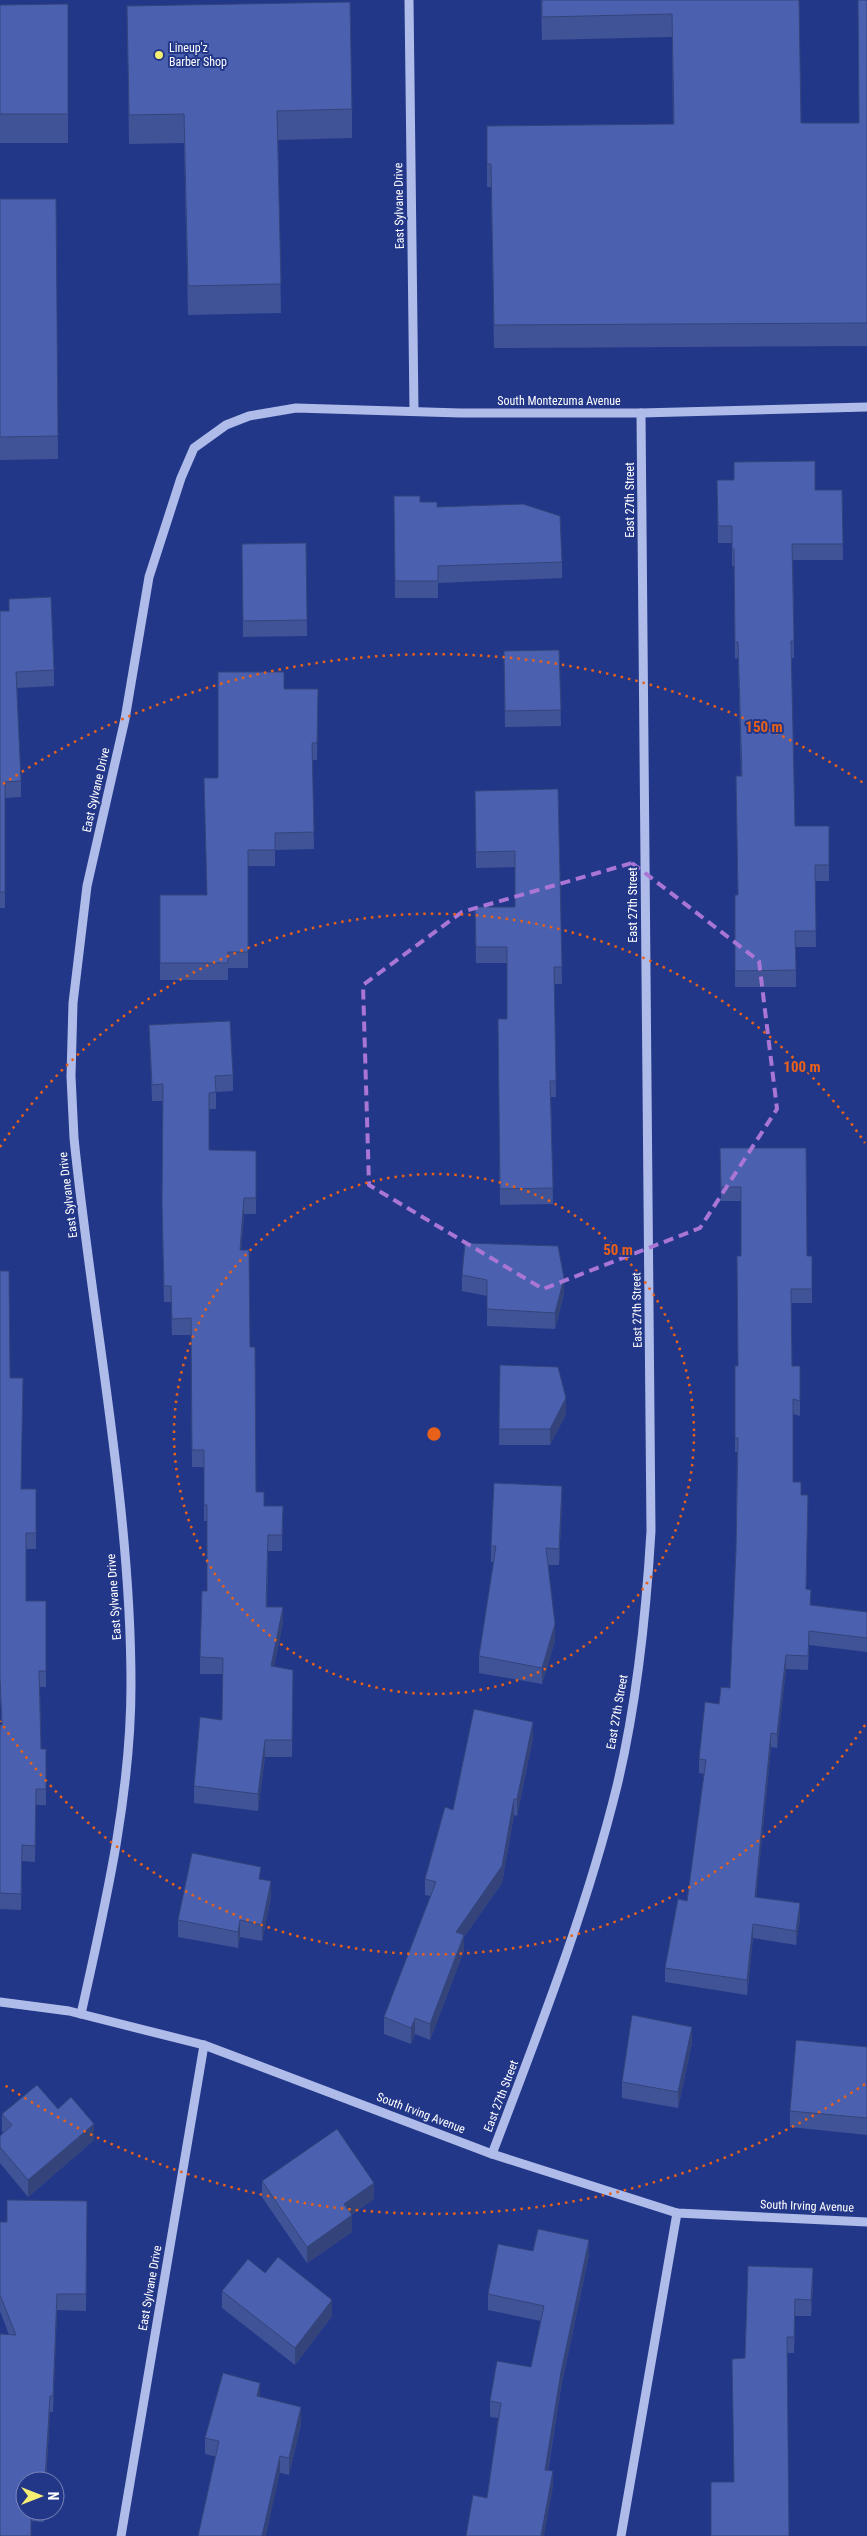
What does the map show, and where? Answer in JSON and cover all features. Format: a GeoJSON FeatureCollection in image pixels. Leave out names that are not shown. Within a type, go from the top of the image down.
{"type":"FeatureCollection","features":[{"type":"Feature","properties":{"kind":"street","name":"East Sylvane Drive"},"geometry":{"type":"LineString","coordinates":[[409,0],[414,411]]}},
{"type":"Feature","properties":{"kind":"street","name":"South Montezuma Avenue"},"geometry":{"type":"LineString","coordinates":[[252,415],[296,408],[641,413],[867,407]]}},
{"type":"Feature","properties":{"kind":"street","name":"East 27th Street"},"geometry":{"type":"LineString","coordinates":[[492,2154],[589,1889],[617,1784],[635,1688],[647,1593],[651,1531],[641,413]]}},
{"type":"Feature","properties":{"kind":"street","name":"East Sylvane Drive"},"geometry":{"type":"LineString","coordinates":[[82,2014],[107,1892],[125,1790],[131,1686],[128,1597],[122,1529],[74,1138],[71,1076],[73,1003],[87,886],[125,719],[150,577],[181,478],[194,448],[226,425],[252,415]]}},
{"type":"Feature","properties":{"kind":"street","name":"South Irving Avenue"},"geometry":{"type":"LineString","coordinates":[[0,2002],[82,2014],[204,2044],[492,2154],[676,2213],[867,2222]]}},
{"type":"Feature","properties":{"kind":"street","name":"East Sylvane Drive"},"geometry":{"type":"LineString","coordinates":[[121,2536],[204,2044]]}},
{"type":"Feature","properties":{"kind":"street"},"geometry":{"type":"LineString","coordinates":[[621,2536],[676,2213]]}},
{"type":"Feature","properties":{"kind":"highlighted area"},"geometry":{"type":"Polygon","coordinates":[[[632,863],[759,961],[777,1109],[700,1228],[543,1289],[369,1185],[363,985],[462,912],[632,863]]]}},
{"type":"Feature","properties":{"kind":"building"},"geometry":{"type":"Polygon","coordinates":[[[542,0],[799,0],[801,123],[859,123],[858,0],[867,0],[867,323],[494,325],[491,164],[487,164],[487,126],[674,124],[672,14],[542,17],[542,0]]]}},
{"type":"Feature","properties":{"kind":"building"},"geometry":{"type":"Polygon","coordinates":[[[350,2],[352,109],[277,111],[281,284],[188,286],[184,114],[129,115],[127,6],[350,2]]]}},
{"type":"Feature","properties":{"kind":"building"},"geometry":{"type":"Polygon","coordinates":[[[68,4],[68,114],[0,114],[0,5],[68,4]]]}},
{"type":"Feature","properties":{"kind":"building"},"geometry":{"type":"Polygon","coordinates":[[[0,199],[56,199],[58,436],[0,437],[0,199]]]}},
{"type":"Feature","properties":{"kind":"building"},"geometry":{"type":"Polygon","coordinates":[[[815,461],[815,490],[842,490],[843,544],[792,544],[794,641],[791,641],[795,826],[829,826],[829,865],[815,865],[816,931],[795,931],[796,970],[735,971],[735,895],[738,895],[736,776],[742,776],[738,642],[735,642],[732,526],[718,526],[717,480],[734,480],[734,462],[815,461]]]}},
{"type":"Feature","properties":{"kind":"building"},"geometry":{"type":"Polygon","coordinates":[[[394,496],[420,496],[420,502],[437,502],[437,507],[523,504],[560,516],[562,562],[438,566],[438,581],[395,581],[394,496]]]}},
{"type":"Feature","properties":{"kind":"building"},"geometry":{"type":"Polygon","coordinates":[[[306,543],[307,620],[243,621],[242,544],[306,543]]]}},
{"type":"Feature","properties":{"kind":"building"},"geometry":{"type":"Polygon","coordinates":[[[51,597],[54,670],[16,672],[21,781],[5,782],[5,892],[0,892],[0,611],[9,611],[9,599],[51,597]]]}},
{"type":"Feature","properties":{"kind":"building"},"geometry":{"type":"Polygon","coordinates":[[[559,650],[561,710],[505,711],[504,651],[559,650]]]}},
{"type":"Feature","properties":{"kind":"building"},"geometry":{"type":"Polygon","coordinates":[[[218,672],[284,672],[284,689],[318,689],[317,743],[312,743],[314,832],[275,833],[275,850],[248,850],[248,952],[228,952],[228,963],[160,963],[160,895],[207,895],[204,778],[218,778],[218,672]]]}},
{"type":"Feature","properties":{"kind":"building"},"geometry":{"type":"Polygon","coordinates":[[[558,789],[562,967],[554,967],[556,1081],[550,1081],[553,1188],[500,1189],[498,1019],[507,1019],[507,947],[476,947],[475,907],[515,907],[515,851],[476,852],[475,791],[558,789]]]}},
{"type":"Feature","properties":{"kind":"building"},"geometry":{"type":"Polygon","coordinates":[[[230,1021],[233,1075],[215,1076],[216,1092],[209,1093],[209,1150],[256,1151],[256,1198],[244,1198],[240,1250],[249,1250],[250,1347],[255,1347],[256,1492],[264,1492],[264,1506],[283,1506],[282,1535],[268,1535],[266,1607],[283,1607],[271,1666],[293,1670],[292,1740],[265,1740],[258,1794],[194,1786],[200,1717],[222,1720],[223,1658],[200,1657],[202,1591],[207,1591],[207,1505],[204,1505],[204,1450],[192,1450],[191,1318],[172,1319],[171,1286],[164,1286],[162,1205],[163,1084],[152,1085],[149,1025],[230,1021]]]}},
{"type":"Feature","properties":{"kind":"building"},"geometry":{"type":"Polygon","coordinates":[[[720,1148],[806,1148],[807,1256],[812,1256],[812,1289],[791,1289],[792,1366],[800,1366],[800,1401],[793,1399],[793,1482],[801,1482],[801,1495],[808,1495],[806,1589],[811,1590],[810,1605],[867,1612],[867,1638],[809,1631],[808,1656],[786,1655],[777,1734],[771,1733],[755,1897],[800,1903],[796,1931],[753,1924],[747,1980],[665,1968],[678,1899],[687,1901],[706,1760],[699,1759],[705,1702],[719,1704],[721,1687],[730,1688],[736,1550],[738,1438],[735,1438],[735,1366],[738,1366],[737,1256],[741,1256],[741,1187],[721,1187],[720,1148]]]}},
{"type":"Feature","properties":{"kind":"building"},"geometry":{"type":"Polygon","coordinates":[[[465,1243],[558,1246],[564,1278],[555,1313],[487,1309],[487,1280],[462,1275],[465,1243]]]}},
{"type":"Feature","properties":{"kind":"building"},"geometry":{"type":"Polygon","coordinates":[[[0,1271],[9,1271],[10,1378],[23,1378],[21,1489],[36,1489],[36,1533],[26,1533],[26,1601],[46,1601],[46,1671],[39,1671],[41,1749],[46,1749],[46,1789],[36,1789],[35,1846],[22,1845],[21,1894],[0,1893],[0,1725],[2,1725],[0,1677],[0,1271]]]}},
{"type":"Feature","properties":{"kind":"building"},"geometry":{"type":"Polygon","coordinates":[[[500,1365],[558,1367],[566,1398],[550,1429],[499,1429],[500,1365]]]}},
{"type":"Feature","properties":{"kind":"building"},"geometry":{"type":"Polygon","coordinates":[[[494,1483],[562,1486],[559,1549],[546,1548],[555,1624],[542,1668],[479,1656],[496,1546],[491,1546],[494,1483]]]}},
{"type":"Feature","properties":{"kind":"building"},"geometry":{"type":"Polygon","coordinates":[[[474,1709],[533,1722],[517,1799],[514,1799],[502,1866],[456,1932],[464,1935],[430,2024],[415,2018],[411,2028],[384,2017],[436,1882],[425,1879],[445,1807],[453,1810],[474,1709]]]}},
{"type":"Feature","properties":{"kind":"building"},"geometry":{"type":"Polygon","coordinates":[[[192,1853],[261,1867],[259,1879],[271,1881],[262,1925],[240,1920],[238,1932],[178,1920],[192,1853]]]}},
{"type":"Feature","properties":{"kind":"building"},"geometry":{"type":"Polygon","coordinates":[[[632,2015],[692,2027],[678,2092],[622,2082],[632,2015]]]}},
{"type":"Feature","properties":{"kind":"building"},"geometry":{"type":"Polygon","coordinates":[[[796,2040],[867,2047],[867,2118],[790,2111],[796,2040]]]}},
{"type":"Feature","properties":{"kind":"building"},"geometry":{"type":"Polygon","coordinates":[[[37,2085],[58,2109],[71,2097],[94,2124],[28,2180],[0,2147],[0,2136],[12,2125],[2,2114],[37,2085]]]}},
{"type":"Feature","properties":{"kind":"building"},"geometry":{"type":"Polygon","coordinates":[[[337,2129],[374,2183],[344,2204],[352,2215],[307,2247],[262,2181],[337,2129]]]}},
{"type":"Feature","properties":{"kind":"building"},"geometry":{"type":"Polygon","coordinates":[[[7,2200],[87,2201],[86,2294],[57,2294],[53,2396],[50,2396],[46,2471],[15,2471],[15,2521],[31,2521],[31,2536],[0,2536],[0,2334],[16,2335],[0,2295],[0,2222],[7,2222],[7,2200]]]}},
{"type":"Feature","properties":{"kind":"building"},"geometry":{"type":"Polygon","coordinates":[[[538,2229],[589,2240],[561,2372],[545,2470],[553,2471],[541,2536],[466,2536],[473,2495],[487,2498],[501,2403],[490,2401],[497,2361],[531,2367],[544,2306],[488,2294],[498,2244],[533,2251],[538,2229]]]}},
{"type":"Feature","properties":{"kind":"building"},"geometry":{"type":"Polygon","coordinates":[[[278,2257],[332,2300],[295,2348],[222,2291],[248,2259],[265,2273],[278,2257]]]}},
{"type":"Feature","properties":{"kind":"building"},"geometry":{"type":"Polygon","coordinates":[[[748,2266],[813,2268],[811,2300],[795,2299],[794,2337],[787,2337],[789,2536],[711,2536],[711,2482],[734,2482],[732,2359],[745,2358],[748,2266]]]}},
{"type":"Feature","properties":{"kind":"building"},"geometry":{"type":"Polygon","coordinates":[[[223,2373],[260,2383],[257,2396],[301,2407],[289,2458],[280,2456],[262,2536],[198,2536],[219,2441],[205,2438],[223,2373]]]}},
{"type":"Feature","properties":{"kind":"place","name":"Lineup'z Barber Shop"},"geometry":{"type":"Point","coordinates":[159,55]}}]}
